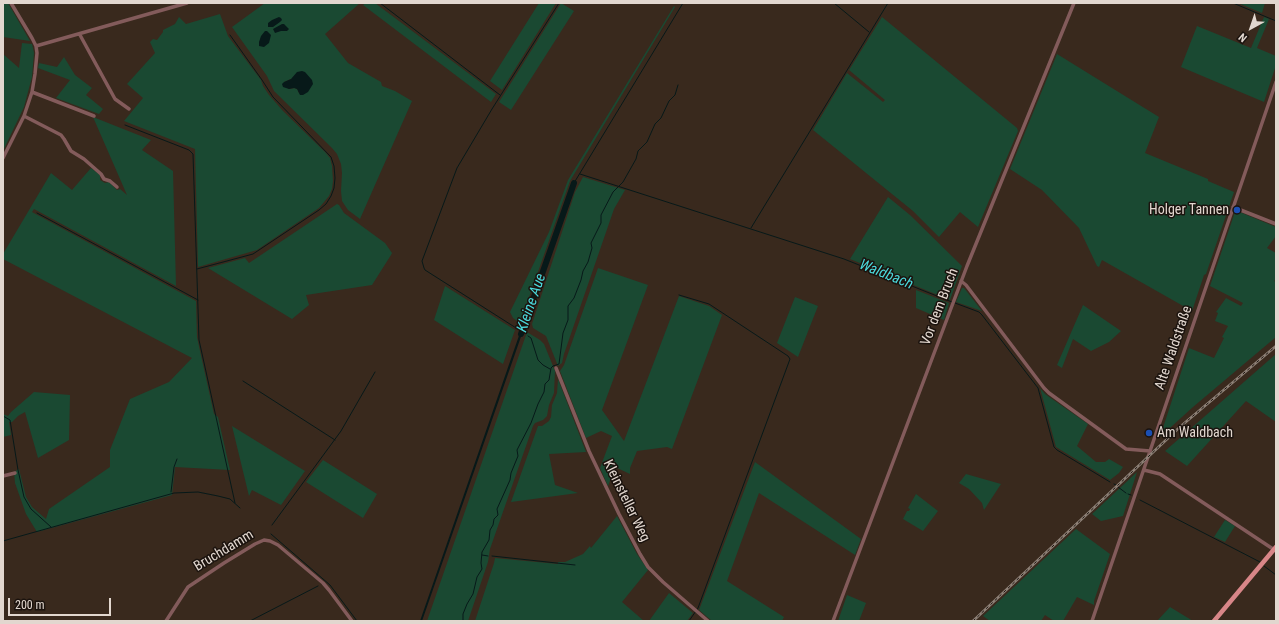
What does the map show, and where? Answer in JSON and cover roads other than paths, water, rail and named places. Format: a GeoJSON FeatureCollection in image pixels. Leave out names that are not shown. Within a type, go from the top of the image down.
{"type":"FeatureCollection","features":[{"type":"Feature","properties":{"kind":"main road"},"geometry":{"type":"LineString","coordinates":[[1214,621],[1275,549]]}},
{"type":"Feature","properties":{"kind":"street"},"geometry":{"type":"LineString","coordinates":[[3,158],[24,116],[32,92],[35,74],[36,46],[10,3]]}},
{"type":"Feature","properties":{"kind":"street"},"geometry":{"type":"LineString","coordinates":[[36,46],[187,3]]}},
{"type":"Feature","properties":{"kind":"street","name":"Vor dem Bruch"},"geometry":{"type":"LineString","coordinates":[[833,621],[953,301],[1074,3]]}},
{"type":"Feature","properties":{"kind":"street"},"geometry":{"type":"LineString","coordinates":[[80,34],[115,99],[129,109]]}},
{"type":"Feature","properties":{"kind":"street","name":"Alte Waldstraße"},"geometry":{"type":"LineString","coordinates":[[1092,621],[1276,82]]}},
{"type":"Feature","properties":{"kind":"street"},"geometry":{"type":"LineString","coordinates":[[32,92],[94,116]]}},
{"type":"Feature","properties":{"kind":"street"},"geometry":{"type":"LineString","coordinates":[[24,116],[61,136],[71,151],[101,174],[104,179],[110,180],[117,187]]}},
{"type":"Feature","properties":{"kind":"street"},"geometry":{"type":"LineString","coordinates":[[1233,207],[1276,224]]}},
{"type":"Feature","properties":{"kind":"street"},"geometry":{"type":"LineString","coordinates":[[961,281],[966,285],[1049,393],[1126,449],[1150,451]]}},
{"type":"Feature","properties":{"kind":"street","name":"Kleinsteller Weg"},"geometry":{"type":"LineString","coordinates":[[556,368],[589,451],[640,554],[648,567],[663,582],[708,621]]}},
{"type":"Feature","properties":{"kind":"street"},"geometry":{"type":"LineString","coordinates":[[1144,470],[1160,474],[1275,549]]}},
{"type":"Feature","properties":{"kind":"street"},"geometry":{"type":"LineString","coordinates":[[3,476],[15,473]]}},
{"type":"Feature","properties":{"kind":"street","name":"Bruchdamm"},"geometry":{"type":"LineString","coordinates":[[166,621],[188,587],[224,563],[264,540],[278,545],[322,582],[352,621]]}},
{"type":"Feature","properties":{"kind":"waterway"},"geometry":{"type":"LineString","coordinates":[[380,3],[500,95]]}},
{"type":"Feature","properties":{"kind":"waterway"},"geometry":{"type":"LineString","coordinates":[[524,333],[425,270],[422,261],[457,168],[492,109],[559,3]]}},
{"type":"Feature","properties":{"kind":"waterway","name":"Kleine Aue"},"geometry":{"type":"LineString","coordinates":[[574,183],[683,3]]}},
{"type":"Feature","properties":{"kind":"waterway"},"geometry":{"type":"LineString","coordinates":[[834,3],[869,32]]}},
{"type":"Feature","properties":{"kind":"waterway"},"geometry":{"type":"LineString","coordinates":[[751,228],[888,3]]}},
{"type":"Feature","properties":{"kind":"waterway"},"geometry":{"type":"LineString","coordinates":[[1233,3],[1276,21]]}},
{"type":"Feature","properties":{"kind":"waterway"},"geometry":{"type":"LineString","coordinates":[[197,269],[253,254],[319,210],[326,204],[334,188],[334,166],[331,157],[273,97],[230,35]]}},
{"type":"Feature","properties":{"kind":"waterway"},"geometry":{"type":"LineString","coordinates":[[463,621],[463,614],[473,594],[477,577],[482,569],[482,552],[489,540],[490,530],[494,519],[498,515],[497,509],[510,480],[511,473],[518,456],[517,450],[531,423],[544,392],[545,384],[549,380],[551,368],[559,364],[563,333],[568,320],[568,306],[574,298],[583,271],[588,262],[592,248],[591,243],[601,223],[601,215],[613,192],[623,182],[636,159],[638,151],[647,142],[655,124],[661,118],[669,101],[675,95],[678,85]]}},
{"type":"Feature","properties":{"kind":"waterway"},"geometry":{"type":"LineString","coordinates":[[125,125],[189,150],[193,154],[199,340],[235,503]]}},
{"type":"Feature","properties":{"kind":"waterway","name":"Waldbach"},"geometry":{"type":"LineString","coordinates":[[580,174],[844,259],[952,302]]}},
{"type":"Feature","properties":{"kind":"waterway","name":"Kleine Aue"},"geometry":{"type":"LineString","coordinates":[[521,334],[574,183]]}},
{"type":"Feature","properties":{"kind":"waterway"},"geometry":{"type":"LineString","coordinates":[[37,213],[198,300]]}},
{"type":"Feature","properties":{"kind":"waterway"},"geometry":{"type":"LineString","coordinates":[[679,295],[709,304],[788,356],[790,359],[698,608],[689,621]]}},
{"type":"Feature","properties":{"kind":"waterway","name":"Waldbach"},"geometry":{"type":"LineString","coordinates":[[955,303],[979,312],[982,315],[1038,388],[1054,447],[1110,482]]}},
{"type":"Feature","properties":{"kind":"waterway"},"geometry":{"type":"LineString","coordinates":[[528,336],[531,338],[538,360],[550,369]]}},
{"type":"Feature","properties":{"kind":"waterway"},"geometry":{"type":"LineString","coordinates":[[272,525],[341,431],[375,372]]}},
{"type":"Feature","properties":{"kind":"waterway"},"geometry":{"type":"LineString","coordinates":[[243,381],[335,440]]}},
{"type":"Feature","properties":{"kind":"waterway"},"geometry":{"type":"LineString","coordinates":[[3,416],[10,420],[24,497],[31,509],[51,527]]}},
{"type":"Feature","properties":{"kind":"waterway"},"geometry":{"type":"LineString","coordinates":[[171,492],[174,467],[177,459]]}},
{"type":"Feature","properties":{"kind":"waterway","name":"Waldbach"},"geometry":{"type":"LineString","coordinates":[[1118,487],[1126,493]]}},
{"type":"Feature","properties":{"kind":"waterway"},"geometry":{"type":"LineString","coordinates":[[3,541],[174,493],[198,492],[218,496],[230,499],[240,508]]}},
{"type":"Feature","properties":{"kind":"waterway"},"geometry":{"type":"LineString","coordinates":[[1140,500],[1260,562]]}},
{"type":"Feature","properties":{"kind":"waterway"},"geometry":{"type":"LineString","coordinates":[[271,534],[330,585],[357,621]]}},
{"type":"Feature","properties":{"kind":"waterway"},"geometry":{"type":"LineString","coordinates":[[482,555],[488,556]]}},
{"type":"Feature","properties":{"kind":"waterway"},"geometry":{"type":"LineString","coordinates":[[492,556],[575,565]]}},
{"type":"Feature","properties":{"kind":"waterway"},"geometry":{"type":"LineString","coordinates":[[1264,566],[1276,575]]}},
{"type":"Feature","properties":{"kind":"waterway"},"geometry":{"type":"LineString","coordinates":[[250,621],[318,586]]}},
{"type":"Feature","properties":{"kind":"railway"},"geometry":{"type":"LineString","coordinates":[[973,621],[1181,426],[1276,346]]}},
{"type":"Feature","properties":{"kind":"place","name":"Holger Tannen"},"geometry":{"type":"Point","coordinates":[1237,210]}},
{"type":"Feature","properties":{"kind":"place","name":"Am Waldbach"},"geometry":{"type":"Point","coordinates":[1149,433]}}]}
